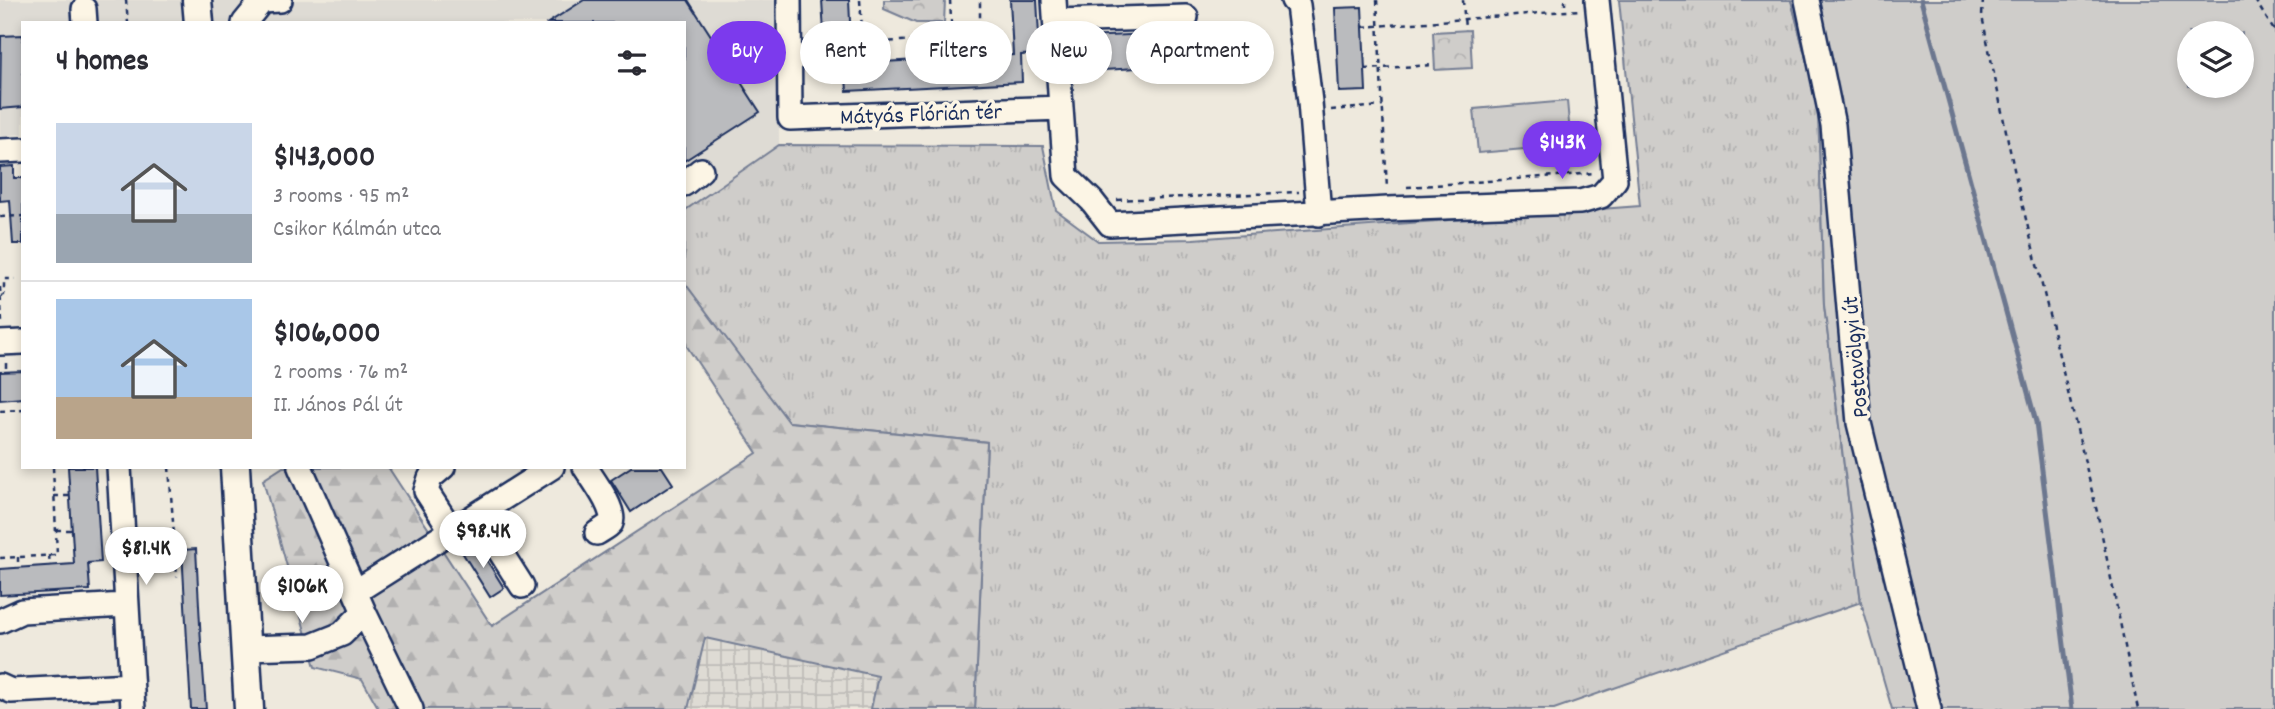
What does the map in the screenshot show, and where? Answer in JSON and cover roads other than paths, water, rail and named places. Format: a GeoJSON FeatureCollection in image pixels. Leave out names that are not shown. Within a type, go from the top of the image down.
{"type":"FeatureCollection","features":[{"type":"Feature","properties":{"kind":"main road"},"geometry":{"type":"LineString","coordinates":[[197,0],[199,21]]}},
{"type":"Feature","properties":{"kind":"main road"},"geometry":{"type":"LineString","coordinates":[[235,469],[249,709]]}},
{"type":"Feature","properties":{"kind":"street","name":"Mátyás Flórián tér"},"geometry":{"type":"LineString","coordinates":[[789,0],[790,118],[1061,108]]}},
{"type":"Feature","properties":{"kind":"street"},"geometry":{"type":"LineString","coordinates":[[1293,0],[1298,5],[1311,111],[1319,214]]}},
{"type":"Feature","properties":{"kind":"street","name":"Postavölgyi út"},"geometry":{"type":"LineString","coordinates":[[1807,0],[1833,125],[1859,423],[1929,709]]}},
{"type":"Feature","properties":{"kind":"street"},"geometry":{"type":"LineString","coordinates":[[1175,21],[1176,17],[1055,11],[1066,176],[1093,201],[1110,224],[1580,202],[1601,196],[1615,180],[1615,172],[1598,4]]}},
{"type":"Feature","properties":{"kind":"street"},"geometry":{"type":"LineString","coordinates":[[247,21],[267,6]]}},
{"type":"Feature","properties":{"kind":"street"},"geometry":{"type":"LineString","coordinates":[[0,151],[21,150]]}},
{"type":"Feature","properties":{"kind":"street"},"geometry":{"type":"LineString","coordinates":[[1,334],[21,341]]}},
{"type":"Feature","properties":{"kind":"street"},"geometry":{"type":"LineString","coordinates":[[119,469],[133,709]]}},
{"type":"Feature","properties":{"kind":"street"},"geometry":{"type":"LineString","coordinates":[[301,469],[410,709]]}},
{"type":"Feature","properties":{"kind":"street"},"geometry":{"type":"LineString","coordinates":[[441,469],[430,478],[426,491],[452,531]]}},
{"type":"Feature","properties":{"kind":"street"},"geometry":{"type":"LineString","coordinates":[[246,648],[312,646],[342,634],[360,602],[452,531],[549,469]]}},
{"type":"Feature","properties":{"kind":"street"},"geometry":{"type":"LineString","coordinates":[[586,469],[611,509],[610,525],[597,533]]}},
{"type":"Feature","properties":{"kind":"street"},"geometry":{"type":"LineString","coordinates":[[477,515],[522,586]]}},
{"type":"Feature","properties":{"kind":"street"},"geometry":{"type":"LineString","coordinates":[[0,621],[22,611],[125,605]]}},
{"type":"Feature","properties":{"kind":"street"},"geometry":{"type":"LineString","coordinates":[[0,686],[11,691],[131,685]]}},
{"type":"Feature","properties":{"kind":"waterway"},"geometry":{"type":"LineString","coordinates":[[1921,0],[2036,422],[2072,709]]}}]}
